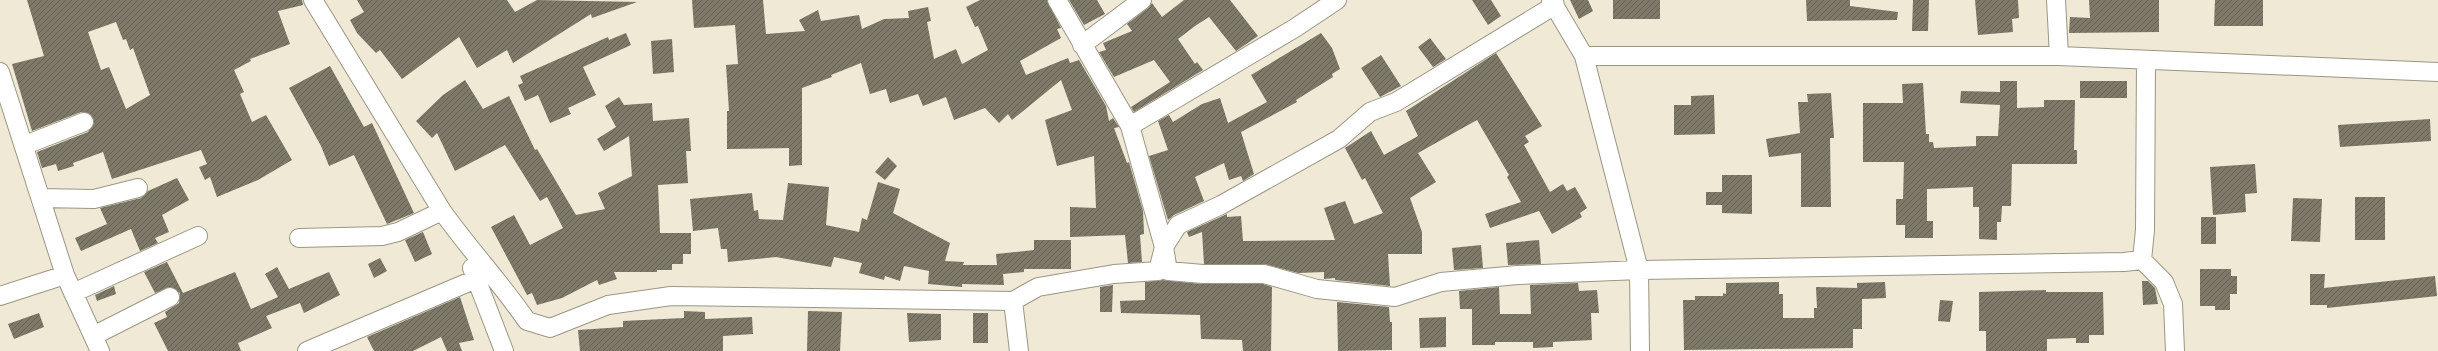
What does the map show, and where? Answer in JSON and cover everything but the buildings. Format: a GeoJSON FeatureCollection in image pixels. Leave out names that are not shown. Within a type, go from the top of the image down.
{"type":"FeatureCollection","features":[{"type":"Feature","properties":{"kind":"street"},"geometry":{"type":"LineString","coordinates":[[1057,0],[1130,126],[1164,247],[1168,271],[1264,274],[1317,289],[1395,297],[1441,282],[1518,275],[1639,270],[2124,262],[2142,260]]}},
{"type":"Feature","properties":{"kind":"street"},"geometry":{"type":"LineString","coordinates":[[1082,45],[1142,0]]}},
{"type":"Feature","properties":{"kind":"street"},"geometry":{"type":"LineString","coordinates":[[1130,126],[1295,28],[1337,0]]}},
{"type":"Feature","properties":{"kind":"street"},"geometry":{"type":"LineString","coordinates":[[2056,0],[2058,56]]}},
{"type":"Feature","properties":{"kind":"street"},"geometry":{"type":"LineString","coordinates":[[317,1],[442,212],[462,239],[506,290],[527,321],[550,328],[608,305],[671,296],[1013,301],[1038,287],[1114,274],[1158,271],[1164,247],[1178,225],[1221,205],[1339,139],[1370,112],[1396,102],[1553,2],[1584,56],[1639,270],[1640,351]]}},
{"type":"Feature","properties":{"kind":"street"},"geometry":{"type":"LineString","coordinates":[[1584,56],[2058,56],[2438,72]]}},
{"type":"Feature","properties":{"kind":"street"},"geometry":{"type":"LineString","coordinates":[[2142,260],[2145,230],[2146,60]]}},
{"type":"Feature","properties":{"kind":"street"},"geometry":{"type":"LineString","coordinates":[[0,72],[25,145],[65,275],[96,344],[170,297]]}},
{"type":"Feature","properties":{"kind":"street"},"geometry":{"type":"LineString","coordinates":[[25,145],[84,122]]}},
{"type":"Feature","properties":{"kind":"street"},"geometry":{"type":"LineString","coordinates":[[41,198],[94,199],[138,188]]}},
{"type":"Feature","properties":{"kind":"street"},"geometry":{"type":"LineString","coordinates":[[299,238],[382,236],[398,232],[442,212]]}},
{"type":"Feature","properties":{"kind":"street"},"geometry":{"type":"LineString","coordinates":[[73,293],[198,236]]}},
{"type":"Feature","properties":{"kind":"street"},"geometry":{"type":"LineString","coordinates":[[462,239],[504,351]]}},
{"type":"Feature","properties":{"kind":"street"},"geometry":{"type":"LineString","coordinates":[[2142,260],[2164,282],[2173,304],[2175,351]]}},
{"type":"Feature","properties":{"kind":"street"},"geometry":{"type":"LineString","coordinates":[[0,296],[65,275]]}},
{"type":"Feature","properties":{"kind":"street"},"geometry":{"type":"LineString","coordinates":[[307,351],[476,279]]}},
{"type":"Feature","properties":{"kind":"street"},"geometry":{"type":"LineString","coordinates":[[1013,301],[1019,351]]}}]}
